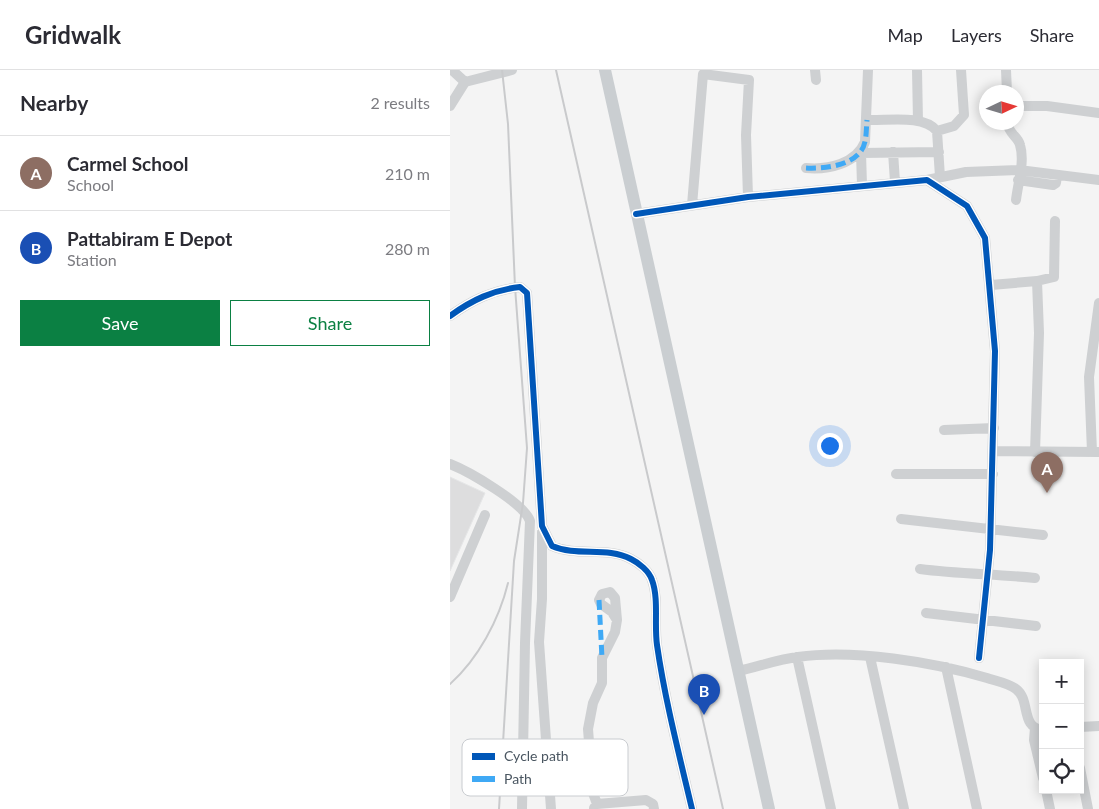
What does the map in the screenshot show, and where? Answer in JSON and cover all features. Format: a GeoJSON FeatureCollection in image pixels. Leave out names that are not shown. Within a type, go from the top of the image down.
{"type":"FeatureCollection","features":[{"type":"Feature","properties":{"kind":"main road"},"geometry":{"type":"LineString","coordinates":[[605,70],[769,809]]}},
{"type":"Feature","properties":{"kind":"street"},"geometry":{"type":"LineString","coordinates":[[452,70],[465,82]]}},
{"type":"Feature","properties":{"kind":"street"},"geometry":{"type":"LineString","coordinates":[[450,106],[465,82],[512,70]]}},
{"type":"Feature","properties":{"kind":"street"},"geometry":{"type":"LineString","coordinates":[[862,185],[861,153],[865,142],[867,120],[868,70]]}},
{"type":"Feature","properties":{"kind":"street"},"geometry":{"type":"LineString","coordinates":[[917,70],[918,121]]}},
{"type":"Feature","properties":{"kind":"street"},"geometry":{"type":"LineString","coordinates":[[867,120],[918,121],[937,132],[954,126],[964,115],[961,70]]}},
{"type":"Feature","properties":{"kind":"street"},"geometry":{"type":"LineString","coordinates":[[1006,70],[1007,85]]}},
{"type":"Feature","properties":{"kind":"street"},"geometry":{"type":"LineString","coordinates":[[692,205],[703,74],[749,80],[746,135],[748,197]]}},
{"type":"Feature","properties":{"kind":"street"},"geometry":{"type":"LineString","coordinates":[[1024,106],[1047,106],[1099,113]]}},
{"type":"Feature","properties":{"kind":"street"},"geometry":{"type":"LineString","coordinates":[[1009,130],[1020,144],[1016,200]]}},
{"type":"Feature","properties":{"kind":"street"},"geometry":{"type":"LineString","coordinates":[[937,132],[940,177]]}},
{"type":"Feature","properties":{"kind":"street"},"geometry":{"type":"LineString","coordinates":[[893,152],[895,182]]}},
{"type":"Feature","properties":{"kind":"street"},"geometry":{"type":"LineString","coordinates":[[806,168],[819,169],[832,166],[845,162],[861,153],[939,152]]}},
{"type":"Feature","properties":{"kind":"street"},"geometry":{"type":"LineString","coordinates":[[636,214],[748,197],[927,180],[966,172],[1057,175],[1099,180]]}},
{"type":"Feature","properties":{"kind":"street"},"geometry":{"type":"LineString","coordinates":[[927,180],[967,206],[986,238],[995,351],[994,451],[987,573],[978,658]]}},
{"type":"Feature","properties":{"kind":"street"},"geometry":{"type":"LineString","coordinates":[[991,285],[1037,281],[1054,277],[1055,221]]}},
{"type":"Feature","properties":{"kind":"street"},"geometry":{"type":"LineString","coordinates":[[1035,452],[1039,333],[1037,281]]}},
{"type":"Feature","properties":{"kind":"street"},"geometry":{"type":"LineString","coordinates":[[450,316],[473,300],[493,292],[520,286],[527,293],[542,526],[542,599],[539,642],[546,739]]}},
{"type":"Feature","properties":{"kind":"street"},"geometry":{"type":"LineString","coordinates":[[994,451],[1096,452],[1095,416],[1088,376],[1098,322],[1099,303]]}},
{"type":"Feature","properties":{"kind":"street"},"geometry":{"type":"LineString","coordinates":[[944,430],[994,428]]}},
{"type":"Feature","properties":{"kind":"street"},"geometry":{"type":"LineString","coordinates":[[450,464],[506,497],[528,514],[530,521],[524,652],[523,739]]}},
{"type":"Feature","properties":{"kind":"street"},"geometry":{"type":"LineString","coordinates":[[896,474],[993,474]]}},
{"type":"Feature","properties":{"kind":"street"},"geometry":{"type":"LineString","coordinates":[[450,597],[485,515]]}},
{"type":"Feature","properties":{"kind":"street"},"geometry":{"type":"LineString","coordinates":[[901,519],[990,530],[1043,534]]}},
{"type":"Feature","properties":{"kind":"street"},"geometry":{"type":"LineString","coordinates":[[542,526],[552,546],[568,551],[616,554],[630,558],[644,568],[652,579],[656,641],[662,678],[692,809]]}},
{"type":"Feature","properties":{"kind":"street"},"geometry":{"type":"LineString","coordinates":[[920,569],[964,574],[987,573],[1035,578]]}},
{"type":"Feature","properties":{"kind":"street"},"geometry":{"type":"LineString","coordinates":[[926,613],[1036,626]]}},
{"type":"Feature","properties":{"kind":"street"},"geometry":{"type":"LineString","coordinates":[[589,739],[588,729],[593,703],[602,683],[602,658],[615,632],[617,620]]}},
{"type":"Feature","properties":{"kind":"street"},"geometry":{"type":"LineString","coordinates":[[738,671],[797,657],[832,655],[870,657],[946,667],[1016,688],[1024,700],[1028,721],[1039,729],[1034,740],[1039,761]]}},
{"type":"Feature","properties":{"kind":"street"},"geometry":{"type":"LineString","coordinates":[[797,657],[831,809]]}},
{"type":"Feature","properties":{"kind":"street"},"geometry":{"type":"LineString","coordinates":[[870,657],[904,809]]}},
{"type":"Feature","properties":{"kind":"street"},"geometry":{"type":"LineString","coordinates":[[946,667],[977,809]]}},
{"type":"Feature","properties":{"kind":"street"},"geometry":{"type":"LineString","coordinates":[[1084,727],[1099,726]]}},
{"type":"Feature","properties":{"kind":"street"},"geometry":{"type":"LineString","coordinates":[[1084,788],[1088,809]]}},
{"type":"Feature","properties":{"kind":"street"},"geometry":{"type":"LineString","coordinates":[[1047,794],[1050,809]]}},
{"type":"Feature","properties":{"kind":"street"},"geometry":{"type":"LineString","coordinates":[[522,796],[522,809]]}},
{"type":"Feature","properties":{"kind":"street"},"geometry":{"type":"LineString","coordinates":[[550,796],[551,809]]}},
{"type":"Feature","properties":{"kind":"street"},"geometry":{"type":"LineString","coordinates":[[595,806],[646,800],[653,804],[654,809]]}},
{"type":"Feature","properties":{"kind":"building"},"geometry":{"type":"Polygon","coordinates":[[[450,477],[485,493],[450,571],[450,477]]]}},
{"type":"Feature","properties":{"kind":"railway"},"geometry":{"type":"LineString","coordinates":[[502,70],[508,124],[515,287],[527,448],[523,503],[514,561],[503,739]]}},
{"type":"Feature","properties":{"kind":"railway"},"geometry":{"type":"LineString","coordinates":[[556,70],[723,809]]}},
{"type":"Feature","properties":{"kind":"railway"},"geometry":{"type":"LineString","coordinates":[[450,684],[470,663],[486,638],[499,611],[508,583]]}},
{"type":"Feature","properties":{"kind":"railway"},"geometry":{"type":"LineString","coordinates":[[499,809],[500,796]]}},
{"type":"Feature","properties":{"kind":"marked path"},"geometry":{"type":"LineString","coordinates":[[806,168],[836,165],[856,156],[864,144],[867,120]]}},
{"type":"Feature","properties":{"kind":"marked path"},"geometry":{"type":"LineString","coordinates":[[599,600],[602,658]]}},
{"type":"Feature","properties":{"kind":"cycle path"},"geometry":{"type":"LineString","coordinates":[[636,214],[748,197],[927,180],[967,206],[985,238],[995,351],[990,550],[979,658]]}},
{"type":"Feature","properties":{"kind":"cycle path"},"geometry":{"type":"LineString","coordinates":[[450,316],[466,305],[492,293],[520,287],[527,293],[542,526],[552,546],[572,551],[622,555],[640,565],[651,577],[656,603],[656,637],[660,666],[692,809]]}},
{"type":"Feature","properties":{"kind":"place","name":"Carmel School"},"geometry":{"type":"Point","coordinates":[1047,493]}},
{"type":"Feature","properties":{"kind":"place","name":"Pattabiram E Depot"},"geometry":{"type":"Point","coordinates":[704,715]}}]}
